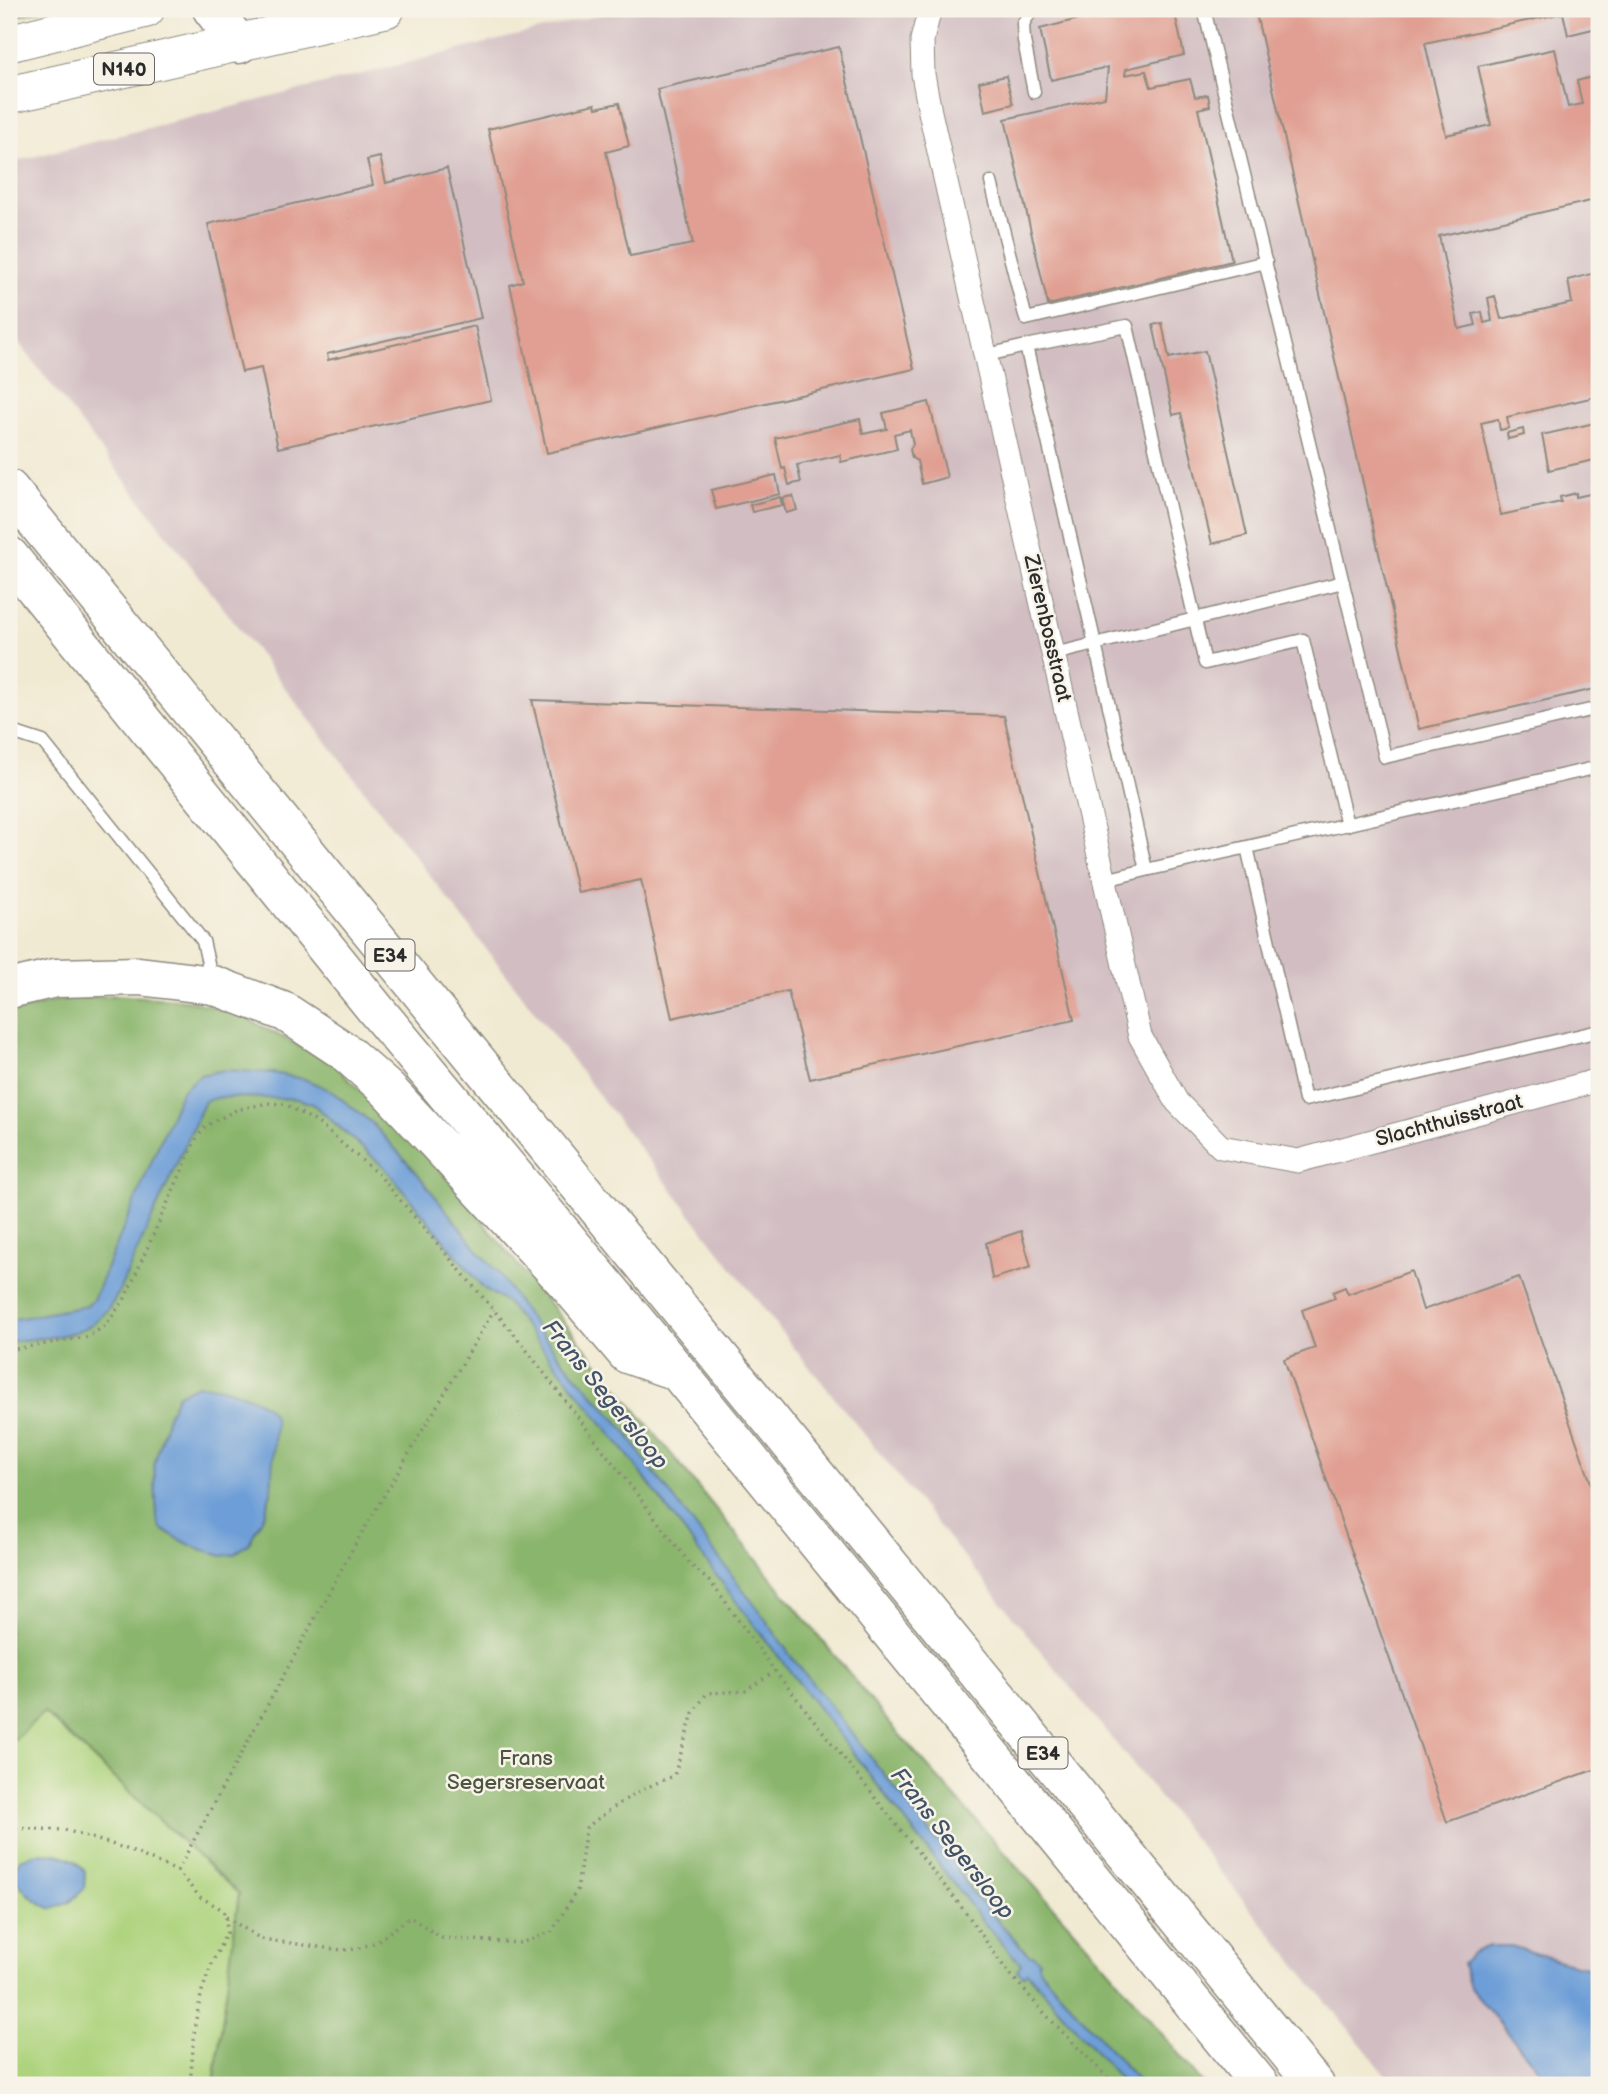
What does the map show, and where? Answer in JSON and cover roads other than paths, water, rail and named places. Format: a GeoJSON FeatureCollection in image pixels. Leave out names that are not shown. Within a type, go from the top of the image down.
{"type":"FeatureCollection","features":[{"type":"Feature","properties":{"kind":"highway"},"geometry":{"type":"LineString","coordinates":[[212,9],[237,26]]}},
{"type":"Feature","properties":{"kind":"highway","name":"E34"},"geometry":{"type":"LineString","coordinates":[[9,489],[1315,2085]]}},
{"type":"Feature","properties":{"kind":"highway","name":"E34"},"geometry":{"type":"LineString","coordinates":[[9,556],[377,1011],[678,1372],[1261,2085]]}},
{"type":"Feature","properties":{"kind":"highway"},"geometry":{"type":"LineString","coordinates":[[9,989],[55,978],[139,976],[213,985],[285,1012],[344,1051],[387,1088],[564,1280],[627,1354],[678,1372]]}},
{"type":"Feature","properties":{"kind":"main road","name":"N140"},"geometry":{"type":"LineString","coordinates":[[9,43],[104,14],[146,9]]}},
{"type":"Feature","properties":{"kind":"main road","name":"N140"},"geometry":{"type":"LineString","coordinates":[[9,95],[237,26],[386,9]]}},
{"type":"Feature","properties":{"kind":"street","name":"Zierenbosstraat"},"geometry":{"type":"LineString","coordinates":[[930,9],[922,40],[923,74],[1140,1037],[1177,1102],[1221,1147],[1298,1161]]}},
{"type":"Feature","properties":{"kind":"street","name":"Slachthuisstraat"},"geometry":{"type":"LineString","coordinates":[[1298,1161],[1599,1080]]}},
{"type":"Feature","properties":{"kind":"lane"},"geometry":{"type":"LineString","coordinates":[[1032,9],[1023,24],[1034,92]]}},
{"type":"Feature","properties":{"kind":"lane"},"geometry":{"type":"LineString","coordinates":[[1205,9],[1385,757],[1599,708]]}},
{"type":"Feature","properties":{"kind":"lane"},"geometry":{"type":"LineString","coordinates":[[991,182],[1026,319],[1266,262]]}},
{"type":"Feature","properties":{"kind":"lane"},"geometry":{"type":"LineString","coordinates":[[987,355],[1127,326],[1205,663],[1303,640],[1347,825]]}},
{"type":"Feature","properties":{"kind":"lane"},"geometry":{"type":"LineString","coordinates":[[1026,346],[1146,870]]}},
{"type":"Feature","properties":{"kind":"lane"},"geometry":{"type":"LineString","coordinates":[[1054,654],[1343,582]]}},
{"type":"Feature","properties":{"kind":"lane"},"geometry":{"type":"LineString","coordinates":[[9,731],[43,741],[203,941],[213,985]]}},
{"type":"Feature","properties":{"kind":"lane"},"geometry":{"type":"LineString","coordinates":[[1105,880],[1599,767]]}},
{"type":"Feature","properties":{"kind":"lane"},"geometry":{"type":"LineString","coordinates":[[1248,847],[1305,1100],[1599,1031]]}},
{"type":"Feature","properties":{"kind":"water"},"geometry":{"type":"Polygon","coordinates":[[[224,1070],[273,1073],[304,1079],[330,1090],[372,1123],[499,1273],[560,1357],[626,1431],[790,1655],[951,1859],[971,1891],[1029,1955],[1039,1960],[1040,1970],[1142,2085],[1125,2085],[1027,1972],[1023,1976],[1017,1970],[1021,1964],[984,1923],[728,1591],[633,1462],[506,1302],[484,1289],[385,1168],[313,1104],[297,1099],[274,1098],[221,1097],[205,1101],[118,1293],[108,1309],[85,1328],[72,1333],[9,1342],[9,1320],[87,1306],[93,1300],[181,1092],[200,1075],[224,1070]]]}},
{"type":"Feature","properties":{"kind":"water"},"geometry":{"type":"Polygon","coordinates":[[[198,1385],[227,1390],[259,1402],[272,1413],[275,1424],[271,1492],[265,1513],[249,1543],[235,1554],[222,1556],[192,1546],[161,1529],[157,1519],[154,1465],[168,1415],[178,1394],[198,1385]]]}},
{"type":"Feature","properties":{"kind":"water"},"geometry":{"type":"Polygon","coordinates":[[[37,1853],[58,1854],[76,1861],[85,1872],[84,1889],[70,1902],[53,1909],[34,1899],[19,1884],[13,1871],[20,1859],[37,1853]]]}},
{"type":"Feature","properties":{"kind":"water"},"geometry":{"type":"Polygon","coordinates":[[[1489,1946],[1511,1946],[1571,1964],[1599,1969],[1599,2085],[1552,2085],[1470,1988],[1463,1964],[1472,1953],[1489,1946]]]}},
{"type":"Feature","properties":{"kind":"water label","name":"Frans Segersloop"},"geometry":{"type":"Point","coordinates":[606,1394]}},
{"type":"Feature","properties":{"kind":"water label","name":"Frans Segersloop"},"geometry":{"type":"Point","coordinates":[953,1843]}},
{"type":"Feature","properties":{"kind":"park label","name":"Frans Segersreservaat"},"geometry":{"type":"Point","coordinates":[526,1770]}}]}
